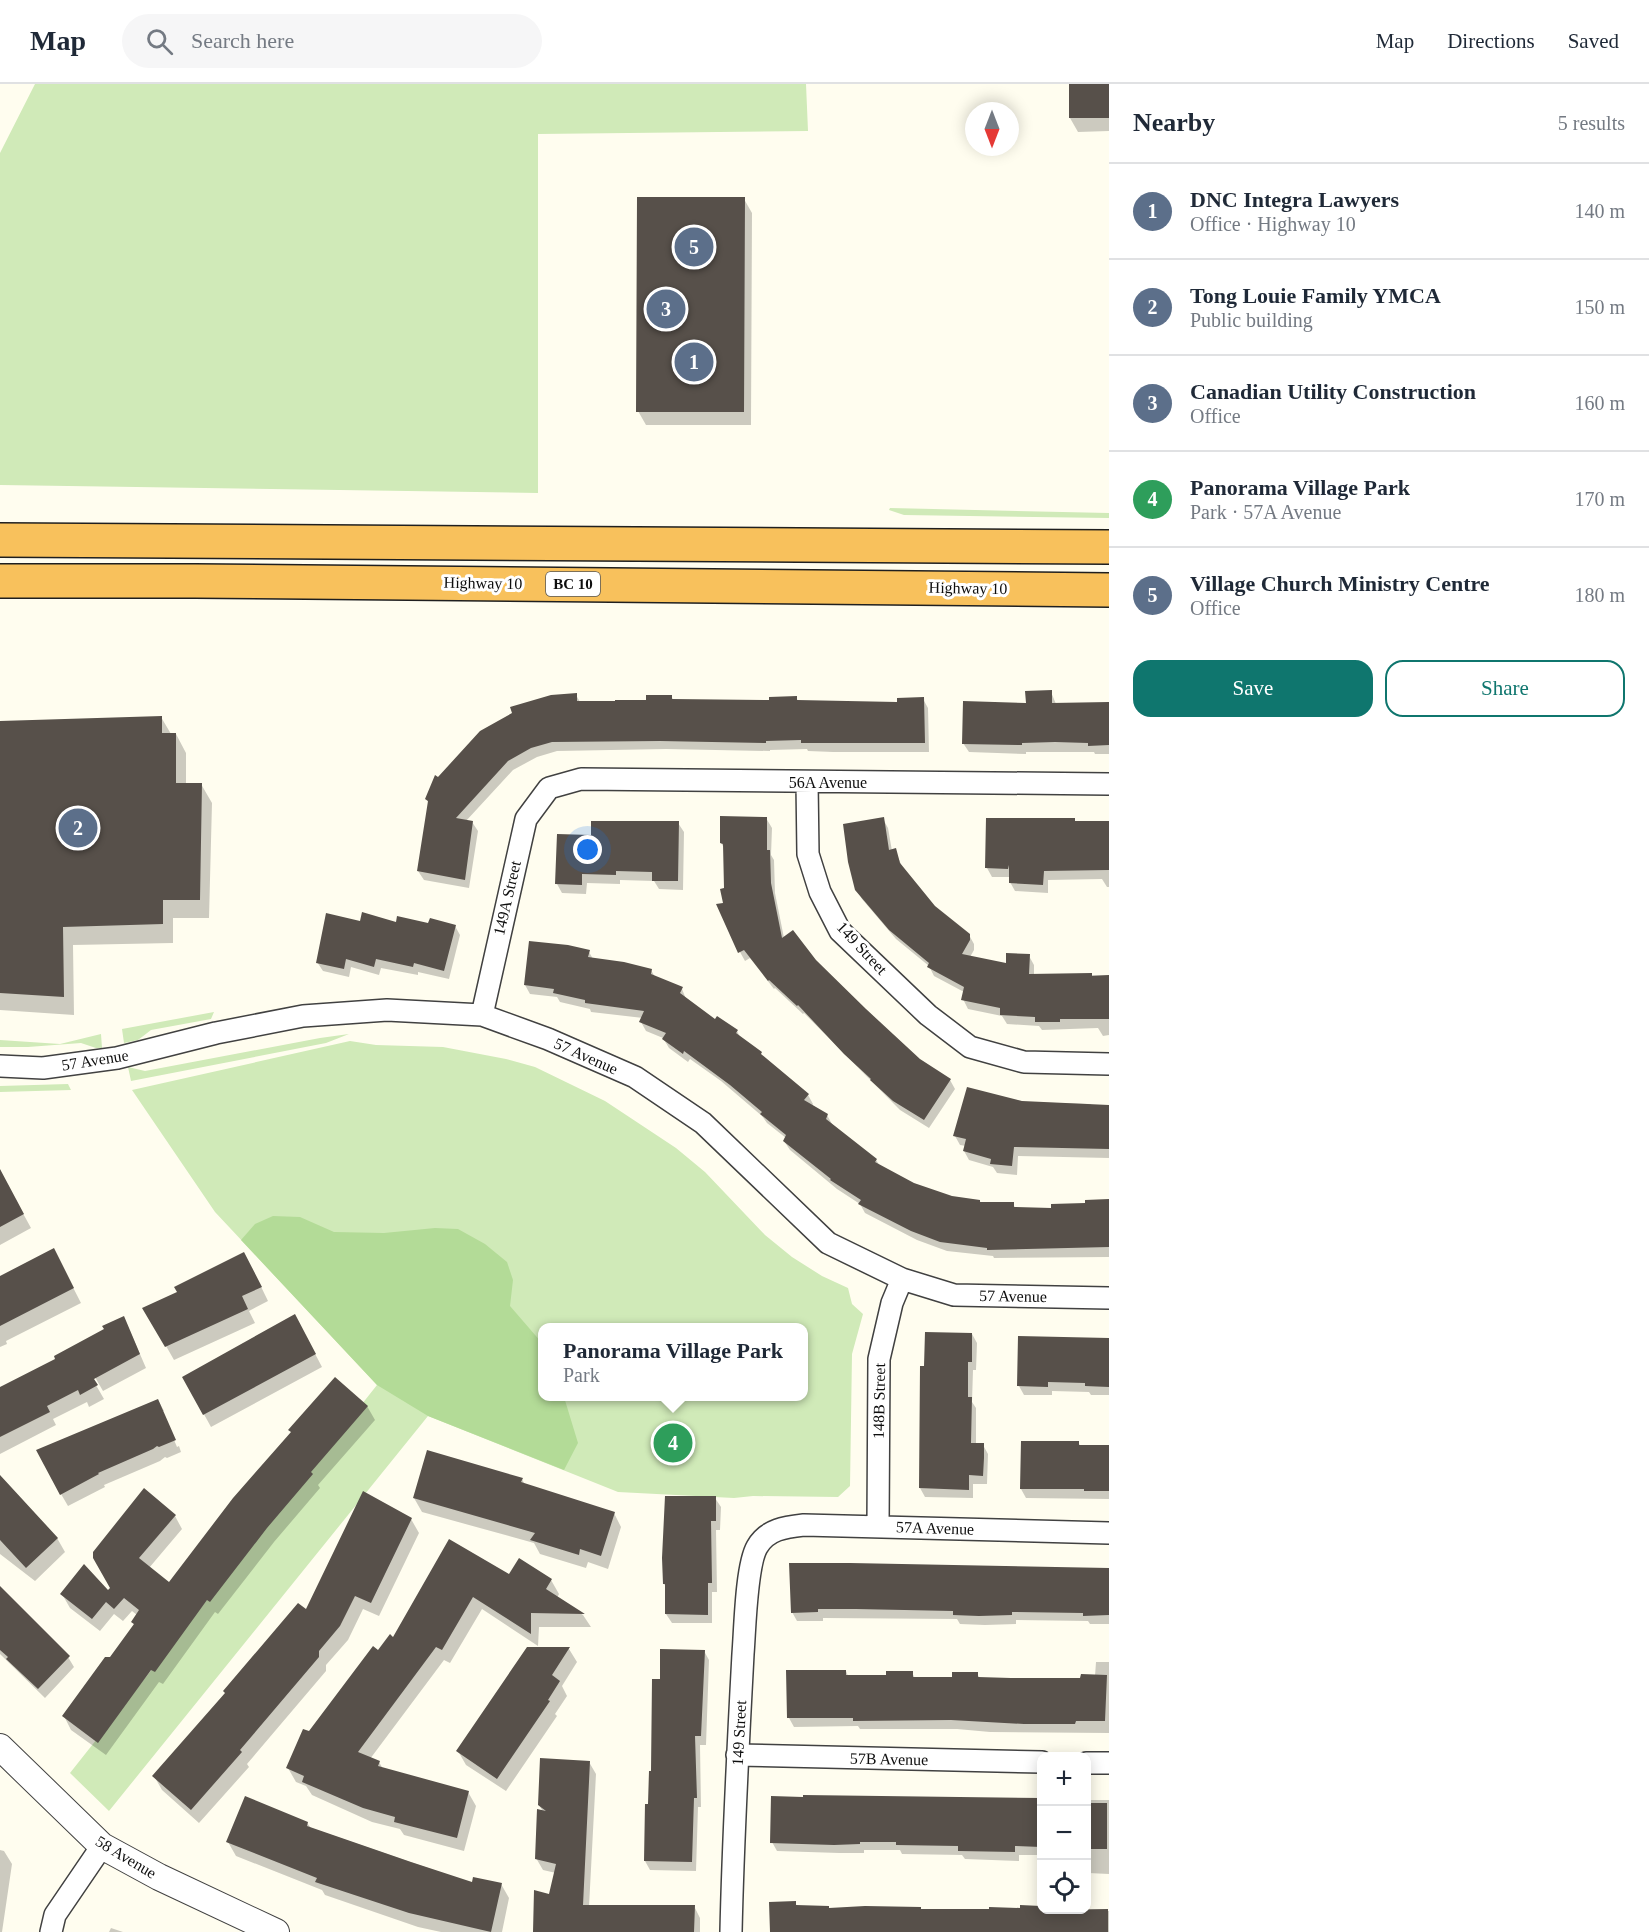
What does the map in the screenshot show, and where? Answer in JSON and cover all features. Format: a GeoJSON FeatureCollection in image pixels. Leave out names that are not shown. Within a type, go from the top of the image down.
{"type":"FeatureCollection","features":[{"type":"Feature","properties":{"kind":"highway"},"geometry":{"type":"LineString","coordinates":[[0,540],[470,541],[1109,547]]}},
{"type":"Feature","properties":{"kind":"highway","name":"Highway 10"},"geometry":{"type":"LineString","coordinates":[[0,580],[1109,590]]}},
{"type":"Feature","properties":{"kind":"street","name":"56A Avenue"},"geometry":{"type":"LineString","coordinates":[[549,788],[581,779],[1109,784]]}},
{"type":"Feature","properties":{"kind":"street","name":"149 Street"},"geometry":{"type":"LineString","coordinates":[[807,782],[808,854],[820,892],[840,931],[928,1016],[970,1047],[1024,1062],[1109,1064]]}},
{"type":"Feature","properties":{"kind":"street","name":"149A Street"},"geometry":{"type":"LineString","coordinates":[[482,1016],[526,819],[549,788]]}},
{"type":"Feature","properties":{"kind":"street","name":"57 Avenue"},"geometry":{"type":"LineString","coordinates":[[0,1066],[43,1068],[108,1060],[216,1033],[303,1016],[387,1010],[482,1016],[548,1039],[635,1077],[703,1123],[828,1243],[902,1279],[954,1295],[1109,1298]]}},
{"type":"Feature","properties":{"kind":"street","name":"148B Street"},"geometry":{"type":"LineString","coordinates":[[878,1526],[879,1359],[891,1303],[902,1279]]}},
{"type":"Feature","properties":{"kind":"street","name":"57A Avenue"},"geometry":{"type":"LineString","coordinates":[[764,1536],[781,1529],[804,1525],[1109,1533]]}},
{"type":"Feature","properties":{"kind":"street","name":"149 Street"},"geometry":{"type":"LineString","coordinates":[[731,1932],[737,1755],[749,1586],[756,1549],[764,1536]]}},
{"type":"Feature","properties":{"kind":"street","name":"58 Avenue"},"geometry":{"type":"LineString","coordinates":[[0,1747],[102,1846],[159,1877],[276,1932]]}},
{"type":"Feature","properties":{"kind":"street","name":"57B Avenue"},"geometry":{"type":"LineString","coordinates":[[737,1755],[1037,1762]]}},
{"type":"Feature","properties":{"kind":"street"},"geometry":{"type":"LineString","coordinates":[[1091,1763],[1109,1763]]}},
{"type":"Feature","properties":{"kind":"street"},"geometry":{"type":"LineString","coordinates":[[51,1932],[56,1915],[102,1846]]}},
{"type":"Feature","properties":{"kind":"green space"},"geometry":{"type":"Polygon","coordinates":[[[35,84],[806,84],[808,131],[538,134],[538,493],[0,485],[0,153],[35,84]]]}},
{"type":"Feature","properties":{"kind":"green space"},"geometry":{"type":"Polygon","coordinates":[[[890,508],[1109,513],[1109,518],[904,515],[889,510],[890,508]]]}},
{"type":"Feature","properties":{"kind":"green space"},"geometry":{"type":"Polygon","coordinates":[[[214,1012],[211,1019],[151,1030],[138,1040],[124,1043],[122,1029],[214,1012]]]}},
{"type":"Feature","properties":{"kind":"green space"},"geometry":{"type":"Polygon","coordinates":[[[101,1034],[102,1048],[81,1043],[0,1047],[0,1040],[60,1044],[101,1034]]]}},
{"type":"Feature","properties":{"kind":"green space"},"geometry":{"type":"Polygon","coordinates":[[[349,1034],[326,1043],[131,1081],[128,1067],[145,1071],[349,1034]]]}},
{"type":"Feature","properties":{"kind":"green space"},"geometry":{"type":"Polygon","coordinates":[[[350,1041],[376,1045],[443,1047],[535,1067],[605,1101],[676,1148],[705,1172],[765,1235],[792,1257],[822,1276],[848,1288],[852,1304],[863,1314],[852,1354],[850,1486],[838,1497],[753,1496],[734,1498],[618,1492],[428,1416],[109,1811],[70,1773],[377,1385],[215,1212],[132,1090],[350,1041]]]}},
{"type":"Feature","properties":{"kind":"green space"},"geometry":{"type":"Polygon","coordinates":[[[68,1084],[71,1090],[0,1092],[0,1086],[68,1084]]]}},
{"type":"Feature","properties":{"kind":"green space"},"geometry":{"type":"Polygon","coordinates":[[[273,1216],[300,1217],[334,1232],[384,1233],[435,1228],[458,1229],[485,1244],[507,1262],[513,1280],[510,1306],[538,1338],[538,1401],[565,1401],[578,1443],[564,1470],[428,1416],[377,1385],[241,1240],[255,1224],[273,1216]]]}},
{"type":"Feature","properties":{"kind":"building"},"geometry":{"type":"Polygon","coordinates":[[[1069,84],[1109,84],[1109,118],[1069,118],[1069,84]]]}},
{"type":"Feature","properties":{"kind":"building"},"geometry":{"type":"Polygon","coordinates":[[[637,197],[745,197],[744,412],[636,412],[637,197]]]}},
{"type":"Feature","properties":{"kind":"building"},"geometry":{"type":"Polygon","coordinates":[[[1052,690],[1052,703],[1109,702],[1109,745],[1088,746],[1088,743],[1055,742],[1022,743],[1022,745],[962,744],[963,701],[1026,703],[1025,691],[1052,690]]]}},
{"type":"Feature","properties":{"kind":"building"},"geometry":{"type":"Polygon","coordinates":[[[577,693],[577,701],[646,700],[646,695],[672,695],[672,699],[769,700],[769,697],[797,696],[797,700],[897,702],[897,698],[924,697],[925,743],[801,743],[801,740],[766,741],[766,743],[552,742],[531,748],[508,761],[456,818],[473,821],[465,880],[417,871],[428,801],[425,799],[435,775],[438,777],[480,731],[512,713],[510,707],[551,695],[577,693]]]}},
{"type":"Feature","properties":{"kind":"building"},"geometry":{"type":"Polygon","coordinates":[[[162,716],[162,733],[176,733],[176,783],[202,783],[200,900],[163,900],[163,924],[63,927],[64,997],[0,993],[0,721],[162,716]]]}},
{"type":"Feature","properties":{"kind":"building"},"geometry":{"type":"Polygon","coordinates":[[[720,816],[767,817],[767,850],[770,850],[771,883],[782,938],[793,930],[816,960],[866,1009],[920,1059],[951,1079],[924,1120],[893,1101],[798,1005],[768,981],[744,950],[738,953],[716,904],[723,903],[720,889],[724,888],[720,816]]]}},
{"type":"Feature","properties":{"kind":"building"},"geometry":{"type":"Polygon","coordinates":[[[884,817],[889,850],[896,848],[900,863],[935,906],[970,934],[970,940],[962,954],[1006,963],[1006,953],[1030,954],[1029,974],[1109,975],[1109,1019],[1060,1019],[1060,1022],[1035,1022],[1035,1017],[1000,1015],[1000,1008],[961,1000],[964,987],[927,967],[929,963],[889,930],[855,890],[848,862],[843,824],[884,817]]]}},
{"type":"Feature","properties":{"kind":"building"},"geometry":{"type":"Polygon","coordinates":[[[986,818],[1075,818],[1075,821],[1109,821],[1109,870],[1044,871],[1043,885],[1009,883],[1009,865],[1008,869],[985,868],[986,818]]]}},
{"type":"Feature","properties":{"kind":"building"},"geometry":{"type":"Polygon","coordinates":[[[591,821],[679,821],[678,881],[652,881],[652,872],[616,871],[616,875],[582,874],[582,885],[555,884],[557,834],[591,835],[591,821]]]}},
{"type":"Feature","properties":{"kind":"building"},"geometry":{"type":"Polygon","coordinates":[[[362,912],[396,922],[397,916],[428,923],[430,918],[456,925],[444,971],[414,963],[413,967],[376,959],[374,967],[346,959],[344,969],[316,963],[326,913],[360,921],[362,912]]]}},
{"type":"Feature","properties":{"kind":"building"},"geometry":{"type":"Polygon","coordinates":[[[529,941],[590,950],[588,957],[652,969],[651,974],[683,987],[680,993],[715,1019],[717,1016],[738,1030],[736,1033],[762,1052],[761,1054],[809,1094],[804,1100],[828,1114],[826,1119],[877,1159],[875,1162],[914,1183],[952,1196],[980,1200],[980,1202],[1014,1202],[1014,1207],[1051,1208],[1051,1204],[1085,1203],[1085,1200],[1109,1199],[1109,1247],[987,1250],[987,1248],[940,1242],[911,1231],[858,1204],[861,1200],[830,1180],[783,1141],[786,1135],[730,1085],[684,1051],[683,1054],[662,1039],[666,1033],[639,1022],[644,1011],[585,1003],[585,1000],[553,993],[554,989],[524,985],[529,941]]]}},
{"type":"Feature","properties":{"kind":"building"},"geometry":{"type":"Polygon","coordinates":[[[967,1087],[1022,1101],[1109,1105],[1109,1149],[1014,1147],[1012,1166],[990,1164],[991,1159],[963,1151],[966,1139],[953,1136],[967,1087]]]}},
{"type":"Feature","properties":{"kind":"building"},"geometry":{"type":"Polygon","coordinates":[[[0,1169],[24,1214],[0,1227],[0,1169]]]}},
{"type":"Feature","properties":{"kind":"building"},"geometry":{"type":"Polygon","coordinates":[[[54,1248],[74,1288],[0,1326],[0,1276],[54,1248]]]}},
{"type":"Feature","properties":{"kind":"building"},"geometry":{"type":"Polygon","coordinates":[[[244,1252],[262,1287],[242,1296],[248,1309],[165,1347],[142,1308],[177,1292],[174,1287],[244,1252]]]}},
{"type":"Feature","properties":{"kind":"building"},"geometry":{"type":"Polygon","coordinates":[[[295,1314],[316,1354],[203,1415],[182,1377],[295,1314]]]}},
{"type":"Feature","properties":{"kind":"building"},"geometry":{"type":"Polygon","coordinates":[[[124,1316],[140,1354],[94,1379],[98,1385],[80,1395],[78,1390],[47,1406],[50,1412],[0,1437],[0,1387],[55,1359],[54,1356],[104,1329],[102,1326],[124,1316]]]}},
{"type":"Feature","properties":{"kind":"building"},"geometry":{"type":"Polygon","coordinates":[[[925,1332],[972,1333],[972,1362],[968,1362],[968,1397],[972,1397],[971,1443],[984,1443],[984,1458],[983,1476],[969,1475],[969,1490],[919,1488],[920,1366],[924,1366],[925,1332]]]}},
{"type":"Feature","properties":{"kind":"building"},"geometry":{"type":"Polygon","coordinates":[[[1018,1336],[1109,1338],[1109,1387],[1085,1386],[1085,1383],[1048,1382],[1048,1387],[1017,1386],[1018,1336]]]}},
{"type":"Feature","properties":{"kind":"building"},"geometry":{"type":"Polygon","coordinates":[[[335,1377],[368,1406],[311,1472],[313,1474],[267,1528],[210,1602],[207,1600],[155,1672],[151,1670],[98,1743],[62,1716],[105,1657],[110,1657],[134,1624],[131,1622],[139,1610],[124,1598],[114,1609],[106,1602],[92,1619],[60,1594],[84,1564],[108,1590],[110,1588],[93,1558],[93,1552],[144,1488],[176,1515],[139,1558],[169,1582],[233,1498],[291,1432],[288,1430],[335,1377]]]}},
{"type":"Feature","properties":{"kind":"building"},"geometry":{"type":"Polygon","coordinates":[[[158,1399],[176,1440],[157,1446],[98,1473],[60,1495],[36,1450],[158,1399]]]}},
{"type":"Feature","properties":{"kind":"building"},"geometry":{"type":"Polygon","coordinates":[[[1021,1441],[1079,1441],[1079,1445],[1109,1445],[1109,1491],[1020,1489],[1021,1441]]]}},
{"type":"Feature","properties":{"kind":"building"},"geometry":{"type":"Polygon","coordinates":[[[427,1450],[523,1478],[521,1482],[615,1512],[601,1556],[580,1549],[579,1555],[530,1540],[535,1533],[413,1498],[427,1450]]]}},
{"type":"Feature","properties":{"kind":"building"},"geometry":{"type":"Polygon","coordinates":[[[0,1475],[58,1538],[26,1568],[0,1540],[0,1475]]]}},
{"type":"Feature","properties":{"kind":"building"},"geometry":{"type":"Polygon","coordinates":[[[363,1491],[412,1518],[371,1603],[355,1596],[340,1626],[319,1651],[319,1657],[240,1750],[242,1752],[191,1810],[152,1776],[225,1693],[223,1691],[298,1603],[306,1609],[363,1491]]]}},
{"type":"Feature","properties":{"kind":"building"},"geometry":{"type":"Polygon","coordinates":[[[665,1496],[716,1496],[716,1521],[711,1521],[712,1583],[708,1583],[708,1615],[665,1614],[662,1558],[665,1496]]]}},
{"type":"Feature","properties":{"kind":"building"},"geometry":{"type":"Polygon","coordinates":[[[449,1539],[509,1574],[519,1558],[552,1579],[546,1589],[585,1614],[531,1613],[531,1634],[473,1597],[442,1650],[436,1647],[358,1752],[380,1761],[378,1766],[469,1791],[457,1838],[394,1822],[395,1817],[363,1808],[302,1782],[304,1776],[286,1768],[303,1729],[309,1731],[373,1646],[378,1650],[390,1634],[393,1637],[449,1539]]]}},
{"type":"Feature","properties":{"kind":"building"},"geometry":{"type":"Polygon","coordinates":[[[789,1563],[1109,1568],[1109,1615],[1083,1616],[1083,1613],[1012,1612],[1012,1615],[979,1616],[953,1615],[953,1611],[856,1609],[818,1609],[818,1612],[791,1613],[789,1563]]]}},
{"type":"Feature","properties":{"kind":"building"},"geometry":{"type":"Polygon","coordinates":[[[0,1586],[70,1656],[38,1689],[6,1659],[8,1657],[0,1650],[0,1586]]]}},
{"type":"Feature","properties":{"kind":"building"},"geometry":{"type":"Polygon","coordinates":[[[527,1647],[570,1647],[552,1675],[560,1681],[548,1700],[550,1701],[497,1779],[456,1751],[527,1647]]]}},
{"type":"Feature","properties":{"kind":"building"},"geometry":{"type":"Polygon","coordinates":[[[660,1649],[705,1650],[701,1736],[695,1736],[697,1798],[694,1798],[692,1862],[644,1861],[645,1804],[648,1804],[649,1771],[651,1771],[652,1679],[660,1679],[660,1649]]]}},
{"type":"Feature","properties":{"kind":"building"},"geometry":{"type":"Polygon","coordinates":[[[786,1670],[846,1670],[846,1675],[886,1675],[886,1671],[913,1671],[913,1677],[952,1677],[952,1672],[978,1672],[978,1677],[1011,1678],[1080,1678],[1081,1674],[1107,1675],[1105,1721],[1076,1721],[1075,1724],[1024,1724],[951,1720],[853,1721],[853,1718],[787,1718],[786,1670]]]}},
{"type":"Feature","properties":{"kind":"building"},"geometry":{"type":"Polygon","coordinates":[[[540,1758],[590,1761],[583,1905],[695,1905],[694,1932],[533,1932],[534,1890],[549,1894],[556,1864],[535,1859],[537,1809],[546,1811],[538,1805],[540,1758]]]}},
{"type":"Feature","properties":{"kind":"building"},"geometry":{"type":"Polygon","coordinates":[[[803,1795],[1037,1798],[1037,1847],[1015,1846],[1015,1852],[958,1851],[958,1846],[896,1845],[896,1842],[834,1845],[770,1843],[771,1796],[803,1797],[803,1795]]]}},
{"type":"Feature","properties":{"kind":"building"},"geometry":{"type":"Polygon","coordinates":[[[245,1796],[308,1822],[307,1826],[411,1862],[472,1882],[473,1877],[502,1883],[491,1932],[409,1913],[315,1882],[317,1878],[226,1842],[245,1796]]]}},
{"type":"Feature","properties":{"kind":"building"},"geometry":{"type":"Polygon","coordinates":[[[1091,1803],[1107,1803],[1107,1849],[1091,1849],[1091,1803]]]}},
{"type":"Feature","properties":{"kind":"building"},"geometry":{"type":"Polygon","coordinates":[[[796,1901],[796,1905],[829,1906],[829,1908],[865,1906],[989,1909],[989,1907],[1020,1908],[1020,1905],[1037,1906],[1037,1914],[1091,1914],[1091,1909],[1108,1909],[1108,1932],[770,1932],[769,1902],[796,1901]]]}},
{"type":"Feature","properties":{"kind":"place","name":"Village Church Ministry Centre"},"geometry":{"type":"Point","coordinates":[694,247]}},
{"type":"Feature","properties":{"kind":"place","name":"Canadian Utility Construction"},"geometry":{"type":"Point","coordinates":[666,309]}},
{"type":"Feature","properties":{"kind":"place","name":"DNC Integra Lawyers"},"geometry":{"type":"Point","coordinates":[694,362]}},
{"type":"Feature","properties":{"kind":"place","name":"Tong Louie Family YMCA"},"geometry":{"type":"Point","coordinates":[78,828]}},
{"type":"Feature","properties":{"kind":"place","name":"Panorama Village Park"},"geometry":{"type":"Point","coordinates":[673,1443]}}]}
